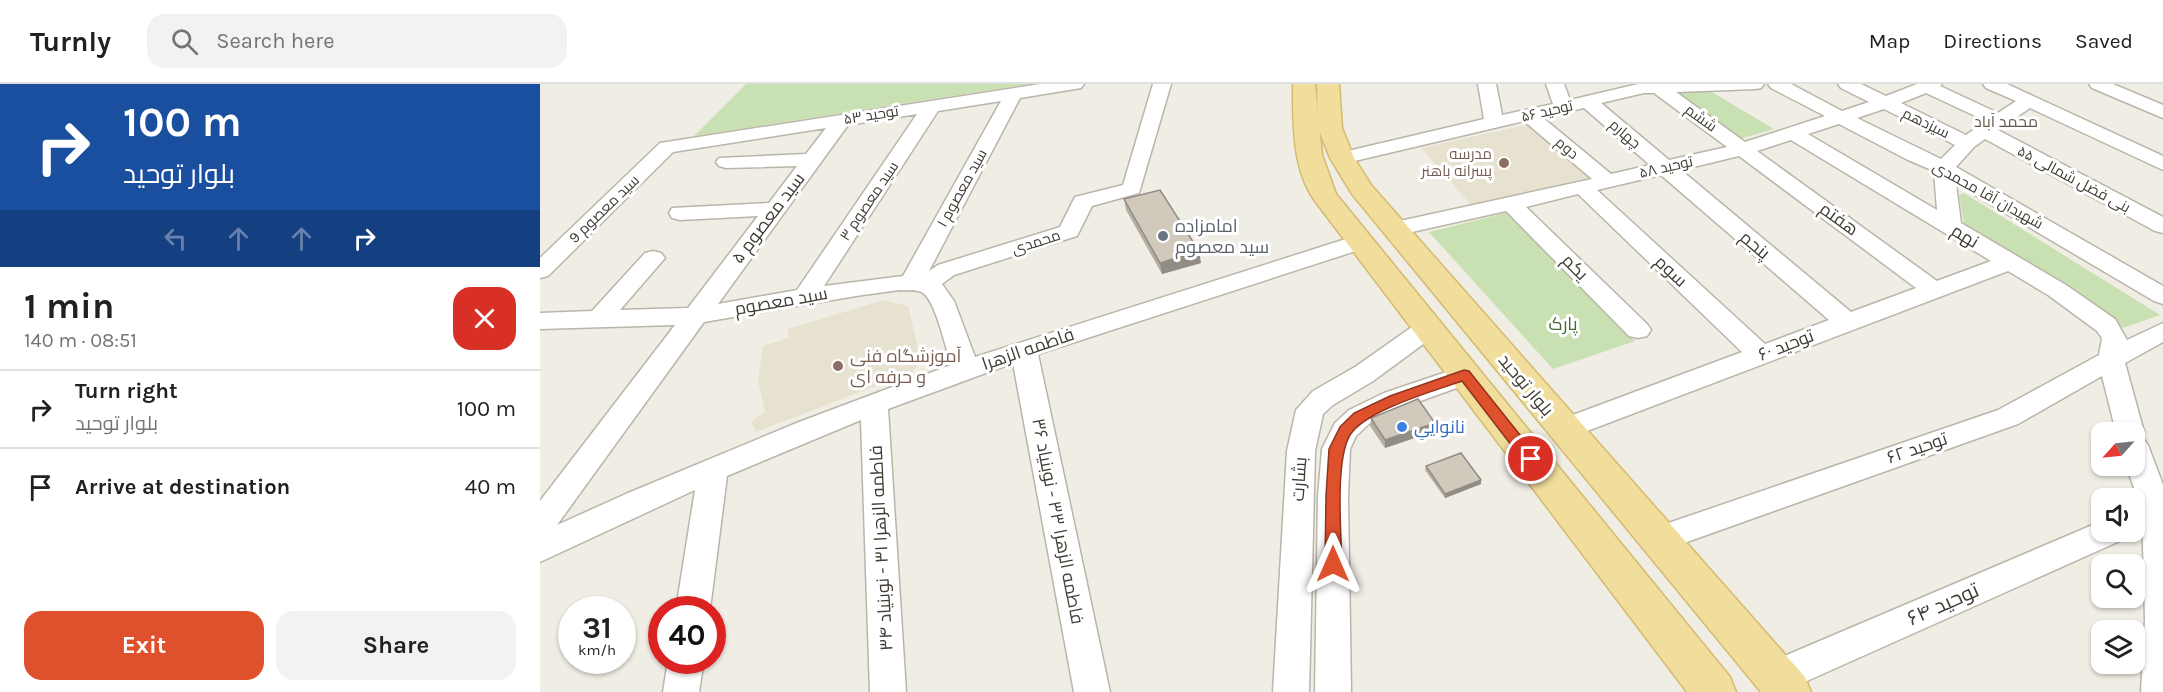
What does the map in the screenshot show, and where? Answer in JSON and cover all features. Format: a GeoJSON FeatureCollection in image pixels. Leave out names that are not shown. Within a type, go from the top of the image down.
{"type":"FeatureCollection","features":[{"type":"Feature","properties":{"kind":"main road"},"geometry":{"type":"LineString","coordinates":[[1304,84],[1305,128],[1314,176],[1324,196],[1714,692]]}},
{"type":"Feature","properties":{"kind":"main road","name":"بلوار توحید"},"geometry":{"type":"LineString","coordinates":[[1328,84],[1330,128],[1342,158],[1360,189],[1782,684]]}},
{"type":"Feature","properties":{"kind":"street","name":"توحید ۵۳"},"geometry":{"type":"LineString","coordinates":[[667,147],[1075,84]]}},
{"type":"Feature","properties":{"kind":"street","name":"محمدی"},"geometry":{"type":"LineString","coordinates":[[918,284],[946,270],[1070,231],[1083,202],[1132,189],[1162,84]]}},
{"type":"Feature","properties":{"kind":"street"},"geometry":{"type":"LineString","coordinates":[[1487,84],[1494,123]]}},
{"type":"Feature","properties":{"kind":"street"},"geometry":{"type":"LineString","coordinates":[[1555,84],[1563,107]]}},
{"type":"Feature","properties":{"kind":"street","name":"توحید ۵۶"},"geometry":{"type":"LineString","coordinates":[[1342,158],[1587,102],[1629,87],[1755,84]]}},
{"type":"Feature","properties":{"kind":"street","name":"شهیدان آقا محمدی"},"geometry":{"type":"LineString","coordinates":[[1777,84],[1915,156],[1944,168],[2163,296]]}},
{"type":"Feature","properties":{"kind":"street","name":"سیزدهم"},"geometry":{"type":"LineString","coordinates":[[1847,84],[1967,143]]}},
{"type":"Feature","properties":{"kind":"street"},"geometry":{"type":"LineString","coordinates":[[1992,84],[2030,99],[2163,164]]}},
{"type":"Feature","properties":{"kind":"street"},"geometry":{"type":"LineString","coordinates":[[2098,84],[2163,112]]}},
{"type":"Feature","properties":{"kind":"street","name":"توحید ۵۸"},"geometry":{"type":"LineString","coordinates":[[1394,229],[1743,149],[1885,103],[1930,85]]}},
{"type":"Feature","properties":{"kind":"street","name":"بنی فضل شمالی ۵۵"},"geometry":{"type":"LineString","coordinates":[[1930,85],[1992,126],[2163,226]]}},
{"type":"Feature","properties":{"kind":"street","name":"ششم"},"geometry":{"type":"LineString","coordinates":[[1659,88],[1743,149]]}},
{"type":"Feature","properties":{"kind":"street","name":"سید معصوم ۱"},"geometry":{"type":"LineString","coordinates":[[918,284],[1014,93]]}},
{"type":"Feature","properties":{"kind":"street"},"geometry":{"type":"LineString","coordinates":[[1950,226],[1944,168],[1967,143],[2030,99]]}},
{"type":"Feature","properties":{"kind":"street","name":"چهارم"},"geometry":{"type":"LineString","coordinates":[[1587,102],[1663,167]]}},
{"type":"Feature","properties":{"kind":"street","name":"سید معصوم ۳"},"geometry":{"type":"LineString","coordinates":[[805,297],[932,106]]}},
{"type":"Feature","properties":{"kind":"street","name":"دوم"},"geometry":{"type":"LineString","coordinates":[[1528,115],[1607,181]]}},
{"type":"Feature","properties":{"kind":"street","name":"سید معصوم ۵"},"geometry":{"type":"LineString","coordinates":[[540,524],[842,120]]}},
{"type":"Feature","properties":{"kind":"street","name":"نهم"},"geometry":{"type":"LineString","coordinates":[[1791,132],[2057,290],[2106,326],[2115,338],[2111,358],[2127,422]]}},
{"type":"Feature","properties":{"kind":"street","name":"سید معصوم 9"},"geometry":{"type":"LineString","coordinates":[[540,271],[667,147]]}},
{"type":"Feature","properties":{"kind":"street","name":"هفتم"},"geometry":{"type":"LineString","coordinates":[[1743,149],[1934,290]]}},
{"type":"Feature","properties":{"kind":"street"},"geometry":{"type":"LineString","coordinates":[[726,162],[811,160]]}},
{"type":"Feature","properties":{"kind":"street","name":"پنجم"},"geometry":{"type":"LineString","coordinates":[[1663,167],[1847,322]]}},
{"type":"Feature","properties":{"kind":"street","name":"سوم"},"geometry":{"type":"LineString","coordinates":[[1581,186],[1761,355]]}},
{"type":"Feature","properties":{"kind":"street","name":"یکم"},"geometry":{"type":"LineString","coordinates":[[1511,204],[1638,330]]}},
{"type":"Feature","properties":{"kind":"street"},"geometry":{"type":"LineString","coordinates":[[680,213],[774,209]]}},
{"type":"Feature","properties":{"kind":"street","name":"فاطمه الزهرا"},"geometry":{"type":"LineString","coordinates":[[540,549],[580,527],[874,404],[1024,350],[1360,242]]}},
{"type":"Feature","properties":{"kind":"street"},"geometry":{"type":"LineString","coordinates":[[599,319],[653,258]]}},
{"type":"Feature","properties":{"kind":"street","name":"توحید ۶۰"},"geometry":{"type":"LineString","coordinates":[[1564,429],[2009,262]]}},
{"type":"Feature","properties":{"kind":"street","name":"سید معصوم"},"geometry":{"type":"LineString","coordinates":[[546,327],[599,319],[694,316],[856,288],[918,284]]}},
{"type":"Feature","properties":{"kind":"street"},"geometry":{"type":"LineString","coordinates":[[918,284],[940,297],[948,314],[966,370]]}},
{"type":"Feature","properties":{"kind":"street","name":"بشارت"},"geometry":{"type":"LineString","coordinates":[[1291,692],[1300,451],[1310,410],[1323,398],[1364,374],[1428,328]]}},
{"type":"Feature","properties":{"kind":"street","name":"توحید ۶۲"},"geometry":{"type":"LineString","coordinates":[[1659,539],[2008,417],[2163,331]]}},
{"type":"Feature","properties":{"kind":"street","name":"فاطمه الزهرا ۳۳ - نوبنیاد ۳۶"},"geometry":{"type":"LineString","coordinates":[[1024,350],[1092,692]]}},
{"type":"Feature","properties":{"kind":"street"},"geometry":{"type":"LineString","coordinates":[[1364,374],[1398,369],[1408,376],[1410,388],[1395,400]]}},
{"type":"Feature","properties":{"kind":"street","name":"بشارت"},"geometry":{"type":"LineString","coordinates":[[1333,692],[1333,496],[1336,449],[1350,423],[1395,400],[1464,375]]}},
{"type":"Feature","properties":{"kind":"street","name":"فاطمه الزهرا ۳۱ - نوبنیاد ۳۴"},"geometry":{"type":"LineString","coordinates":[[874,404],[888,692]]}},
{"type":"Feature","properties":{"kind":"street"},"geometry":{"type":"LineString","coordinates":[[695,596],[713,470]]}},
{"type":"Feature","properties":{"kind":"street"},"geometry":{"type":"LineString","coordinates":[[2139,476],[2162,619],[2159,692]]}},
{"type":"Feature","properties":{"kind":"street","name":"توحید ۶۴"},"geometry":{"type":"LineString","coordinates":[[1782,684],[2091,540]]}},
{"type":"Feature","properties":{"kind":"street"},"geometry":{"type":"LineString","coordinates":[[681,692],[684,674]]}},
{"type":"Feature","properties":{"kind":"shaded area","name":"مدرسه پسرانه باهنر"},"geometry":{"type":"Polygon","coordinates":[[[1530,124],[1592,177],[1471,205],[1421,148],[1530,124]]]}},
{"type":"Feature","properties":{"kind":"shaded area","name":"آموزشگاه فنی و حرفه ای"},"geometry":{"type":"Polygon","coordinates":[[[884,300],[908,306],[921,361],[912,372],[756,432],[751,422],[765,412],[758,381],[763,346],[788,338],[788,329],[884,300]]]}},
{"type":"Feature","properties":{"kind":"green space"},"geometry":{"type":"Polygon","coordinates":[[[746,84],[1030,84],[694,136],[746,84]]]}},
{"type":"Feature","properties":{"kind":"green space"},"geometry":{"type":"Polygon","coordinates":[[[1710,91],[1774,129],[1739,139],[1670,92],[1710,91]]]}},
{"type":"Feature","properties":{"kind":"green space"},"geometry":{"type":"Polygon","coordinates":[[[1964,193],[2160,315],[2123,328],[1965,228],[1959,195],[1964,193]]]}},
{"type":"Feature","properties":{"kind":"green space","name":"پارک"},"geometry":{"type":"Polygon","coordinates":[[[1506,213],[1635,341],[1553,369],[1429,232],[1506,213]]]}},
{"type":"Feature","properties":{"kind":"building","name":"امامزاده سید معصوم"},"geometry":{"type":"Polygon","coordinates":[[[1160,190],[1199,251],[1160,263],[1124,199],[1160,190]]]}},
{"type":"Feature","properties":{"kind":"building","name":"نانواییِ"},"geometry":{"type":"Polygon","coordinates":[[[1418,399],[1435,423],[1385,440],[1371,418],[1418,399]]]}},
{"type":"Feature","properties":{"kind":"building"},"geometry":{"type":"Polygon","coordinates":[[[1461,453],[1481,480],[1445,494],[1426,466],[1461,453]]]}},
{"type":"Feature","properties":{"kind":"place","name":"مدرسه پسرانه باهنر"},"geometry":{"type":"Point","coordinates":[1504,163]}},
{"type":"Feature","properties":{"kind":"place","name":"امامزاده سید معصوم"},"geometry":{"type":"Point","coordinates":[1163,236]}},
{"type":"Feature","properties":{"kind":"place","name":"آموزشگاه فنی و حرفه ای"},"geometry":{"type":"Point","coordinates":[838,366]}},
{"type":"Feature","properties":{"kind":"place","name":"نانواییِ"},"geometry":{"type":"Point","coordinates":[1402,427]}},
{"type":"Feature","properties":{"kind":"district","name":"محمد آباد"},"geometry":{"type":"Point","coordinates":[2006,121]}},
{"type":"Feature","properties":{"kind":"route"},"geometry":{"type":"LineString","coordinates":[[1333,564],[1336,449],[1350,423],[1379,406],[1464,375],[1531,459]]}}]}
